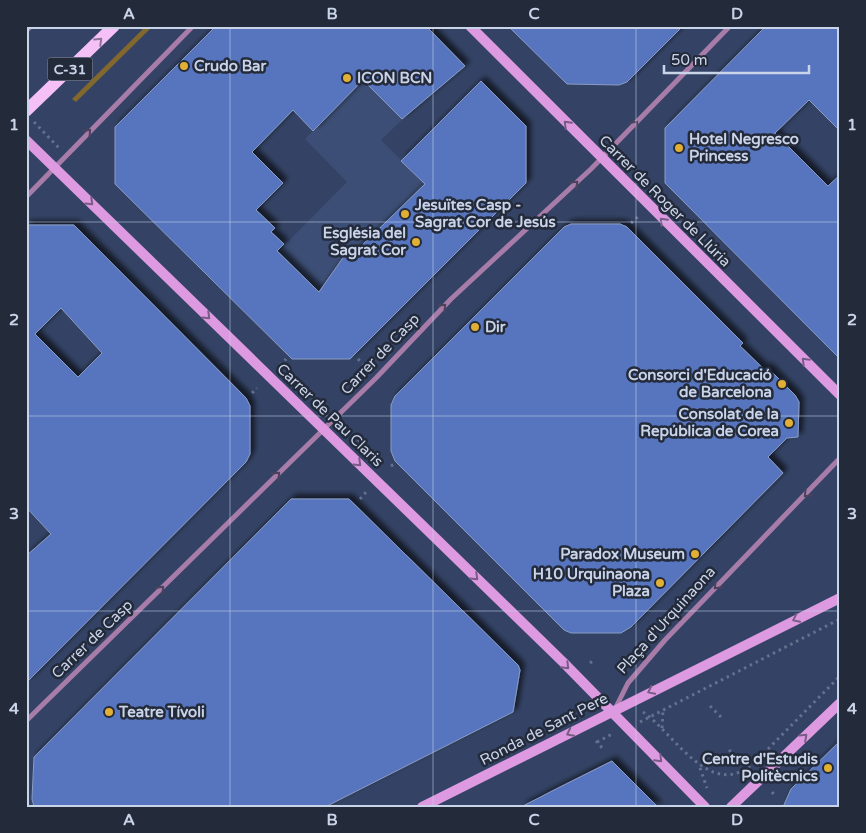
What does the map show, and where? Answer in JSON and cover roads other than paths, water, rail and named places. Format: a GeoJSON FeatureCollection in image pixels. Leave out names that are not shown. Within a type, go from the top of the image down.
{"type":"FeatureCollection","features":[{"type":"Feature","properties":{"kind":"main road","name":"C-31"},"geometry":{"type":"LineString","coordinates":[[29,116],[114,26]]}},
{"type":"Feature","properties":{"kind":"main road","name":"Carrer de Roger de Llúria"},"geometry":{"type":"LineString","coordinates":[[470,26],[601,159],[840,395]]}},
{"type":"Feature","properties":{"kind":"main road","name":"Carrer de Pau Claris"},"geometry":{"type":"LineString","coordinates":[[26,140],[613,712]]}},
{"type":"Feature","properties":{"kind":"main road","name":"Ronda de Sant Pere"},"geometry":{"type":"LineString","coordinates":[[422,807],[840,598]]}},
{"type":"Feature","properties":{"kind":"main road"},"geometry":{"type":"LineString","coordinates":[[731,807],[840,703]]}},
{"type":"Feature","properties":{"kind":"main road"},"geometry":{"type":"LineString","coordinates":[[613,712],[705,807]]}},
{"type":"Feature","properties":{"kind":"street"},"geometry":{"type":"LineString","coordinates":[[26,31],[31,26]]}},
{"type":"Feature","properties":{"kind":"street"},"geometry":{"type":"LineString","coordinates":[[26,197],[192,26]]}},
{"type":"Feature","properties":{"kind":"street","name":"Carrer de Casp"},"geometry":{"type":"LineString","coordinates":[[26,721],[324,429],[451,299],[601,159],[730,26]]}},
{"type":"Feature","properties":{"kind":"street","name":"Plaça d'Urquinaona"},"geometry":{"type":"LineString","coordinates":[[613,712],[628,683],[660,646],[840,458]]}},
{"type":"Feature","properties":{"kind":"place","name":"Crudo Bar"},"geometry":{"type":"Point","coordinates":[184,66]}},
{"type":"Feature","properties":{"kind":"place","name":"ICON BCN"},"geometry":{"type":"Point","coordinates":[347,78]}},
{"type":"Feature","properties":{"kind":"place","name":"Hotel Negresco Princess"},"geometry":{"type":"Point","coordinates":[679,148]}},
{"type":"Feature","properties":{"kind":"place","name":"Jesuïtes Casp - Sagrat Cor de Jesús"},"geometry":{"type":"Point","coordinates":[405,214]}},
{"type":"Feature","properties":{"kind":"place","name":"Església del Sagrat Cor"},"geometry":{"type":"Point","coordinates":[416,242]}},
{"type":"Feature","properties":{"kind":"place","name":"Dir"},"geometry":{"type":"Point","coordinates":[475,327]}},
{"type":"Feature","properties":{"kind":"place","name":"Consorci d'Educació de Barcelona"},"geometry":{"type":"Point","coordinates":[782,384]}},
{"type":"Feature","properties":{"kind":"place","name":"Consolat de la República de Corea"},"geometry":{"type":"Point","coordinates":[789,423]}},
{"type":"Feature","properties":{"kind":"place","name":"Paradox Museum"},"geometry":{"type":"Point","coordinates":[695,554]}},
{"type":"Feature","properties":{"kind":"place","name":"H10 Urquinaona Plaza"},"geometry":{"type":"Point","coordinates":[660,583]}},
{"type":"Feature","properties":{"kind":"place","name":"Teatre Tívoli"},"geometry":{"type":"Point","coordinates":[109,712]}},
{"type":"Feature","properties":{"kind":"place","name":"Centre d'Estudis Politècnics"},"geometry":{"type":"Point","coordinates":[828,768]}}]}
